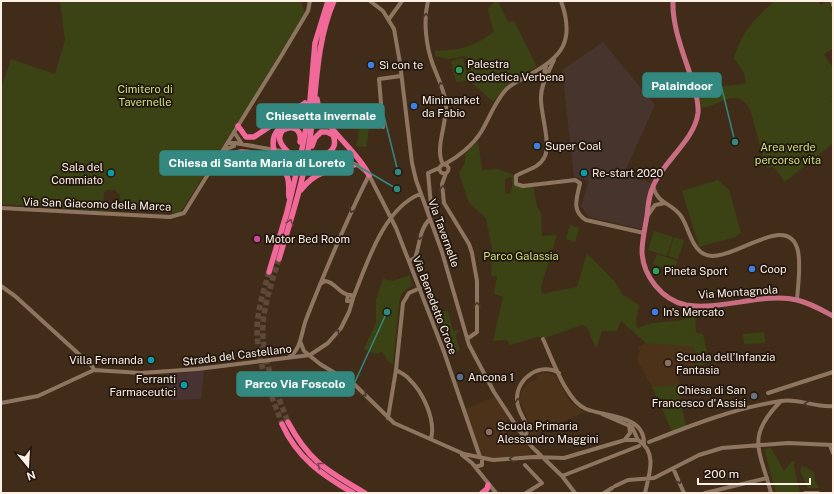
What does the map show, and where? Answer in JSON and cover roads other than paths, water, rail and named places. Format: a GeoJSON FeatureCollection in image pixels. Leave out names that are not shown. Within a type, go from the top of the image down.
{"type":"FeatureCollection","features":[{"type":"Feature","properties":{"kind":"highway"},"geometry":{"type":"LineString","coordinates":[[269,272],[289,204],[302,149],[309,112],[315,43],[328,1]]}},
{"type":"Feature","properties":{"kind":"highway"},"geometry":{"type":"LineString","coordinates":[[279,259],[305,166],[314,113],[322,36],[334,1]]}},
{"type":"Feature","properties":{"kind":"highway"},"geometry":{"type":"LineString","coordinates":[[317,75],[317,100],[321,114],[360,159],[369,175]]}},
{"type":"Feature","properties":{"kind":"highway"},"geometry":{"type":"LineString","coordinates":[[274,150],[274,135],[278,128],[300,112],[310,93]]}},
{"type":"Feature","properties":{"kind":"highway"},"geometry":{"type":"LineString","coordinates":[[238,126],[246,137],[254,137],[305,104]]}},
{"type":"Feature","properties":{"kind":"highway"},"geometry":{"type":"LineString","coordinates":[[288,152],[280,140],[282,131],[288,127],[293,127],[301,135],[302,149]]}},
{"type":"Feature","properties":{"kind":"highway"},"geometry":{"type":"LineString","coordinates":[[305,166],[317,134],[324,131],[330,133],[335,142],[330,152],[322,158]]}},
{"type":"Feature","properties":{"kind":"highway"},"geometry":{"type":"LineString","coordinates":[[218,158],[222,159],[234,154],[248,153],[282,169],[287,177],[289,204]]}},
{"type":"Feature","properties":{"kind":"highway"},"geometry":{"type":"LineString","coordinates":[[298,193],[314,176],[338,167],[354,164]]}},
{"type":"Feature","properties":{"kind":"highway"},"geometry":{"type":"LineString","coordinates":[[351,492],[312,467],[291,443],[285,423],[309,456],[328,472],[365,493]]}},
{"type":"Feature","properties":{"kind":"highway"},"geometry":{"type":"LineString","coordinates":[[482,493],[487,489],[488,485]]}},
{"type":"Feature","properties":{"kind":"main road","name":"Via Montagnola"},"geometry":{"type":"LineString","coordinates":[[673,1],[674,19],[696,92],[698,113],[696,122],[688,136],[662,169],[653,185],[649,198],[642,252],[648,273],[659,290],[673,301],[685,305],[696,306],[776,299],[797,300],[833,316]]}},
{"type":"Feature","properties":{"kind":"street","name":"Via San Giacomo della Marca"},"geometry":{"type":"LineString","coordinates":[[1,208],[175,217],[187,210],[305,17],[310,1]]}},
{"type":"Feature","properties":{"kind":"street"},"geometry":{"type":"LineString","coordinates":[[370,1],[390,19],[402,1]]}},
{"type":"Feature","properties":{"kind":"street"},"geometry":{"type":"LineString","coordinates":[[428,1],[426,31],[431,58],[444,95],[446,106],[440,153],[447,171]]}},
{"type":"Feature","properties":{"kind":"street"},"geometry":{"type":"LineString","coordinates":[[561,1],[565,11],[567,32],[564,43],[548,72],[541,97],[547,149],[545,158],[538,165],[516,176],[516,184],[523,186],[575,180],[580,183],[576,206],[580,216],[586,220],[644,233]]}},
{"type":"Feature","properties":{"kind":"street"},"geometry":{"type":"LineString","coordinates":[[832,1],[833,5]]}},
{"type":"Feature","properties":{"kind":"street","name":"Via Tavernelle"},"geometry":{"type":"LineString","coordinates":[[390,19],[396,37],[412,163],[420,194],[442,252],[467,339],[494,392],[524,437],[562,476],[575,493]]}},
{"type":"Feature","properties":{"kind":"street"},"geometry":{"type":"LineString","coordinates":[[467,339],[477,332],[477,281],[469,244],[444,203],[442,184],[447,171],[454,160],[480,134],[495,105],[509,87],[554,60]]}},
{"type":"Feature","properties":{"kind":"street"},"geometry":{"type":"LineString","coordinates":[[546,66],[548,72]]}},
{"type":"Feature","properties":{"kind":"street"},"geometry":{"type":"LineString","coordinates":[[544,82],[543,76],[546,66]]}},
{"type":"Feature","properties":{"kind":"street"},"geometry":{"type":"LineString","coordinates":[[537,71],[543,76]]}},
{"type":"Feature","properties":{"kind":"street"},"geometry":{"type":"LineString","coordinates":[[383,127],[379,79],[401,76]]}},
{"type":"Feature","properties":{"kind":"street"},"geometry":{"type":"LineString","coordinates":[[234,132],[244,145]]}},
{"type":"Feature","properties":{"kind":"street"},"geometry":{"type":"LineString","coordinates":[[228,143],[339,160],[354,164],[369,175],[320,284],[304,326],[298,349],[287,358]]}},
{"type":"Feature","properties":{"kind":"street"},"geometry":{"type":"LineString","coordinates":[[228,143],[234,146]]}},
{"type":"Feature","properties":{"kind":"street"},"geometry":{"type":"LineString","coordinates":[[222,151],[234,146],[244,145]]}},
{"type":"Feature","properties":{"kind":"street"},"geometry":{"type":"LineString","coordinates":[[427,210],[431,206],[428,173],[454,160]]}},
{"type":"Feature","properties":{"kind":"street"},"geometry":{"type":"LineString","coordinates":[[439,168],[440,172],[447,171]]}},
{"type":"Feature","properties":{"kind":"street","name":"Via Benedetto Croce"},"geometry":{"type":"LineString","coordinates":[[369,175],[396,228],[420,288],[475,446],[481,457]]}},
{"type":"Feature","properties":{"kind":"street"},"geometry":{"type":"LineString","coordinates":[[653,185],[658,201]]}},
{"type":"Feature","properties":{"kind":"street","name":"Strada del Castellano"},"geometry":{"type":"LineString","coordinates":[[1,403],[38,396],[94,370],[154,372],[238,365],[310,355],[328,343],[341,328],[349,312],[351,297],[358,287],[371,252],[391,218],[411,198],[420,194]]}},
{"type":"Feature","properties":{"kind":"street"},"geometry":{"type":"LineString","coordinates":[[649,198],[665,203],[681,215],[698,250],[709,257],[724,254],[774,235],[785,236],[790,239],[797,247],[799,258],[797,300]]}},
{"type":"Feature","properties":{"kind":"street"},"geometry":{"type":"LineString","coordinates":[[647,218],[651,208],[658,201]]}},
{"type":"Feature","properties":{"kind":"street"},"geometry":{"type":"LineString","coordinates":[[409,261],[415,258],[425,224],[430,219]]}},
{"type":"Feature","properties":{"kind":"street"},"geometry":{"type":"LineString","coordinates":[[384,229],[390,227],[396,228]]}},
{"type":"Feature","properties":{"kind":"street"},"geometry":{"type":"LineString","coordinates":[[320,284],[325,280],[331,281],[340,292],[351,297]]}},
{"type":"Feature","properties":{"kind":"street"},"geometry":{"type":"LineString","coordinates":[[1,286],[15,296],[92,366],[94,370]]}},
{"type":"Feature","properties":{"kind":"street"},"geometry":{"type":"LineString","coordinates":[[388,418],[396,370],[403,303],[409,293],[420,288]]}},
{"type":"Feature","properties":{"kind":"street"},"geometry":{"type":"LineString","coordinates":[[543,339],[570,396],[577,404],[586,409],[630,421],[638,428],[644,438],[641,445],[562,476]]}},
{"type":"Feature","properties":{"kind":"street"},"geometry":{"type":"LineString","coordinates":[[300,341],[304,351],[320,364],[355,385],[394,423],[460,453],[493,460],[543,457],[564,458],[624,440],[638,440]]}},
{"type":"Feature","properties":{"kind":"street"},"geometry":{"type":"LineString","coordinates":[[524,437],[527,432],[527,427],[517,401],[521,387],[533,372],[539,369],[549,369],[559,373]]}},
{"type":"Feature","properties":{"kind":"street"},"geometry":{"type":"LineString","coordinates":[[396,370],[409,378],[419,390],[432,424],[431,439]]}},
{"type":"Feature","properties":{"kind":"street"},"geometry":{"type":"LineString","coordinates":[[768,392],[833,372]]}},
{"type":"Feature","properties":{"kind":"street"},"geometry":{"type":"LineString","coordinates":[[649,442],[715,416],[781,401],[824,407],[833,406]]}},
{"type":"Feature","properties":{"kind":"street"},"geometry":{"type":"LineString","coordinates":[[771,493],[758,445],[758,434],[768,414],[781,401]]}},
{"type":"Feature","properties":{"kind":"street"},"geometry":{"type":"LineString","coordinates":[[600,413],[605,417],[632,427],[638,440],[651,460],[648,480],[644,493]]}},
{"type":"Feature","properties":{"kind":"street"},"geometry":{"type":"LineString","coordinates":[[624,440],[630,433],[629,425]]}},
{"type":"Feature","properties":{"kind":"street"},"geometry":{"type":"LineString","coordinates":[[638,428],[640,435],[638,440]]}},
{"type":"Feature","properties":{"kind":"street"},"geometry":{"type":"LineString","coordinates":[[604,493],[628,480],[648,480],[654,478],[710,451],[788,443],[832,445],[833,453]]}},
{"type":"Feature","properties":{"kind":"street","name":"Via Benedetto Croce"},"geometry":{"type":"LineString","coordinates":[[473,465],[475,446]]}},
{"type":"Feature","properties":{"kind":"street"},"geometry":{"type":"LineString","coordinates":[[460,453],[473,465],[496,493]]}},
{"type":"Feature","properties":{"kind":"street"},"geometry":{"type":"LineString","coordinates":[[473,465],[482,465],[481,457]]}},
{"type":"Feature","properties":{"kind":"street"},"geometry":{"type":"LineString","coordinates":[[524,465],[542,483],[526,493]]}},
{"type":"Feature","properties":{"kind":"street"},"geometry":{"type":"LineString","coordinates":[[673,468],[684,493]]}},
{"type":"Feature","properties":{"kind":"street"},"geometry":{"type":"LineString","coordinates":[[705,493],[767,478]]}},
{"type":"Feature","properties":{"kind":"street"},"geometry":{"type":"LineString","coordinates":[[805,493],[818,493]]}},
{"type":"Feature","properties":{"kind":"tunnel"},"geometry":{"type":"LineString","coordinates":[[279,259],[265,308],[263,329],[269,370],[288,422]]}},
{"type":"Feature","properties":{"kind":"tunnel"},"geometry":{"type":"LineString","coordinates":[[269,272],[258,317],[258,344],[264,372],[282,424]]}},
{"type":"Feature","properties":{"kind":"place","name":"Sì con te"},"geometry":{"type":"Point","coordinates":[371,65]}},
{"type":"Feature","properties":{"kind":"place","name":"Palestra Geodetica Verbena"},"geometry":{"type":"Point","coordinates":[459,70]}},
{"type":"Feature","properties":{"kind":"place","name":"Minimarket da Fabio"},"geometry":{"type":"Point","coordinates":[414,106]}},
{"type":"Feature","properties":{"kind":"place","name":"Palaindoor"},"geometry":{"type":"Point","coordinates":[735,142]}},
{"type":"Feature","properties":{"kind":"place","name":"Super Coal"},"geometry":{"type":"Point","coordinates":[537,146]}},
{"type":"Feature","properties":{"kind":"place","name":"Chiesetta invernale"},"geometry":{"type":"Point","coordinates":[398,172]}},
{"type":"Feature","properties":{"kind":"place","name":"Sala del Commiato"},"geometry":{"type":"Point","coordinates":[111,173]}},
{"type":"Feature","properties":{"kind":"place","name":"Re-start 2020"},"geometry":{"type":"Point","coordinates":[584,173]}},
{"type":"Feature","properties":{"kind":"place","name":"Chiesa di Santa Maria di Loreto"},"geometry":{"type":"Point","coordinates":[397,189]}},
{"type":"Feature","properties":{"kind":"place","name":"Motor Bed Room"},"geometry":{"type":"Point","coordinates":[257,239]}},
{"type":"Feature","properties":{"kind":"place","name":"Coop"},"geometry":{"type":"Point","coordinates":[752,269]}},
{"type":"Feature","properties":{"kind":"place","name":"Pineta Sport"},"geometry":{"type":"Point","coordinates":[656,271]}},
{"type":"Feature","properties":{"kind":"place","name":"Parco Via Foscolo"},"geometry":{"type":"Point","coordinates":[387,312]}},
{"type":"Feature","properties":{"kind":"place","name":"In's Mercato"},"geometry":{"type":"Point","coordinates":[655,312]}},
{"type":"Feature","properties":{"kind":"place","name":"Villa Fernanda"},"geometry":{"type":"Point","coordinates":[151,360]}},
{"type":"Feature","properties":{"kind":"place","name":"Scuola dell’Infanzia Fantasia"},"geometry":{"type":"Point","coordinates":[668,363]}},
{"type":"Feature","properties":{"kind":"place","name":"Ancona 1"},"geometry":{"type":"Point","coordinates":[460,377]}},
{"type":"Feature","properties":{"kind":"place","name":"Ferranti Farmaceutici"},"geometry":{"type":"Point","coordinates":[184,385]}},
{"type":"Feature","properties":{"kind":"place","name":"Chiesa di San Francesco d'Assisi"},"geometry":{"type":"Point","coordinates":[754,396]}},
{"type":"Feature","properties":{"kind":"place","name":"Scuola Primaria Alessandro Maggini"},"geometry":{"type":"Point","coordinates":[489,432]}},
{"type":"Feature","properties":{"kind":"park label","name":"Cimitero di Tavernelle"},"geometry":{"type":"Point","coordinates":[145,95]}},
{"type":"Feature","properties":{"kind":"park label","name":"Area verde percorso vita"},"geometry":{"type":"Point","coordinates":[788,153]}},
{"type":"Feature","properties":{"kind":"park label","name":"Parco Galassia"},"geometry":{"type":"Point","coordinates":[521,256]}}]}
